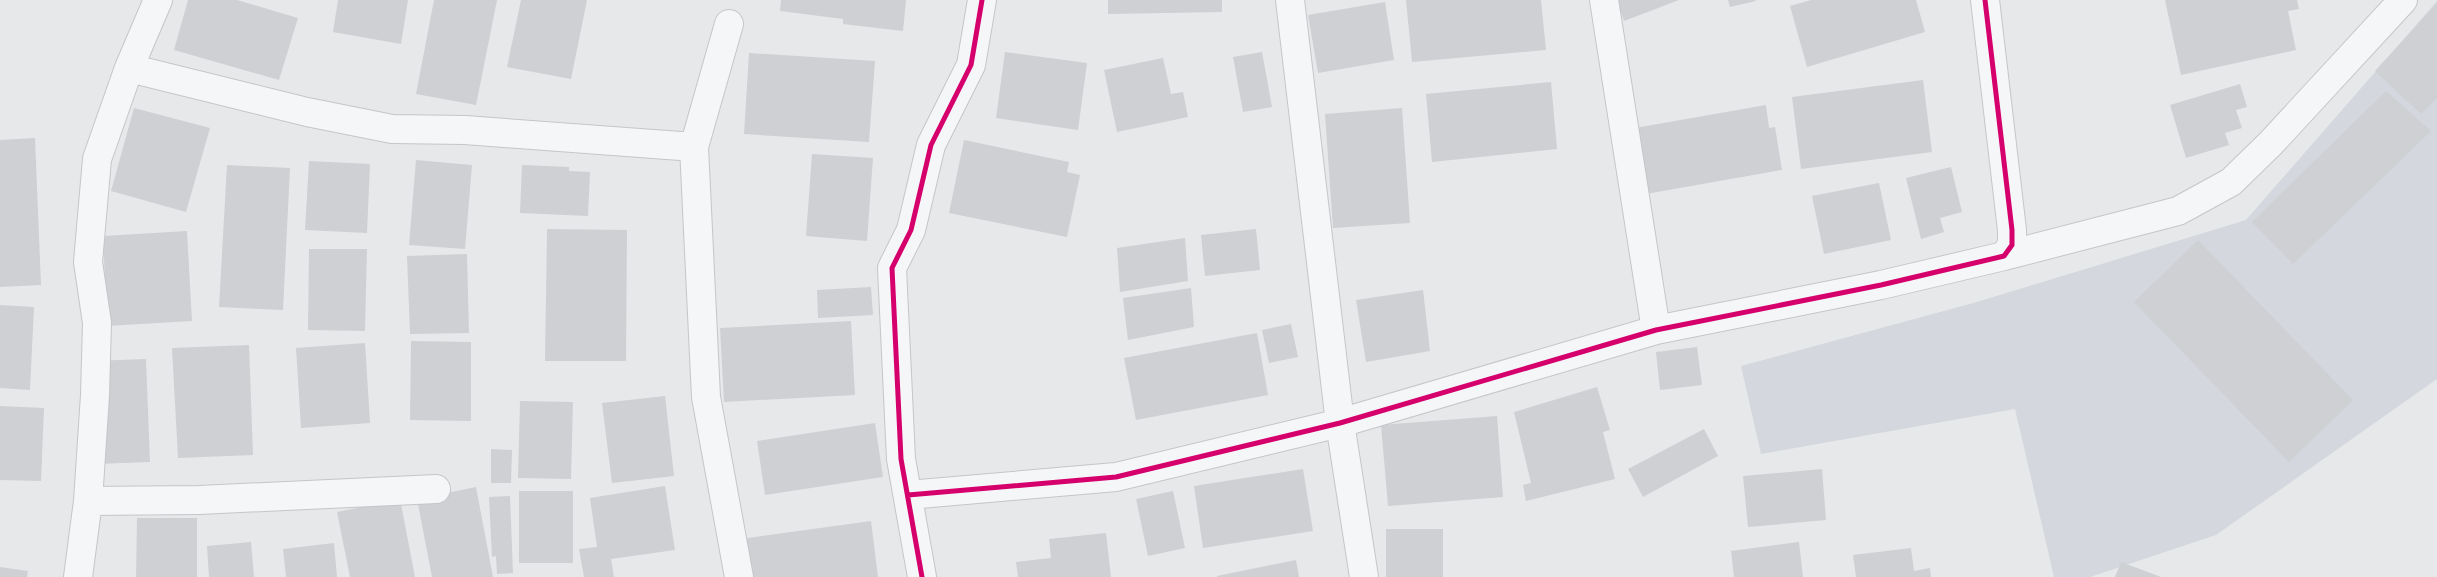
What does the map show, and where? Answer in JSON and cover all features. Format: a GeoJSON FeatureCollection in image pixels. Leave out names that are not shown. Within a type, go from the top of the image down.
{"type":"FeatureCollection","features":[{"type":"Feature","properties":{"kind":"street"},"geometry":{"type":"LineString","coordinates":[[78,577],[88,501],[97,323],[88,262],[97,159],[129,68],[158,0]]}},
{"type":"Feature","properties":{"kind":"street"},"geometry":{"type":"LineString","coordinates":[[922,577],[900,459],[892,268],[911,230],[931,145],[971,65],[982,0]]}},
{"type":"Feature","properties":{"kind":"street"},"geometry":{"type":"LineString","coordinates":[[1290,0],[1340,423],[1364,577]]}},
{"type":"Feature","properties":{"kind":"street"},"geometry":{"type":"LineString","coordinates":[[1604,0],[1656,330]]}},
{"type":"Feature","properties":{"kind":"street"},"geometry":{"type":"LineString","coordinates":[[1985,0],[2012,230],[2012,245],[2004,256]]}},
{"type":"Feature","properties":{"kind":"street"},"geometry":{"type":"LineString","coordinates":[[908,495],[1116,477],[1340,423],[1656,330],[1881,285],[2004,256],[2178,211],[2231,182],[2272,143],[2403,0]]}},
{"type":"Feature","properties":{"kind":"street"},"geometry":{"type":"LineString","coordinates":[[729,24],[694,147],[706,396],[739,577]]}},
{"type":"Feature","properties":{"kind":"street"},"geometry":{"type":"LineString","coordinates":[[129,68],[307,112],[392,129],[465,130],[694,147]]}},
{"type":"Feature","properties":{"kind":"street"},"geometry":{"type":"LineString","coordinates":[[88,501],[199,500],[436,489]]}},
{"type":"Feature","properties":{"kind":"shaded area"},"geometry":{"type":"Polygon","coordinates":[[[2437,1],[2437,379],[2216,535],[2090,577],[2054,577],[2015,409],[1761,454],[1741,366],[1977,302],[2246,220],[2437,1]]]}},
{"type":"Feature","properties":{"kind":"building"},"geometry":{"type":"Polygon","coordinates":[[[188,0],[237,0],[298,18],[279,80],[174,50],[188,0]]]}},
{"type":"Feature","properties":{"kind":"building"},"geometry":{"type":"Polygon","coordinates":[[[338,0],[408,0],[401,44],[333,32],[338,0]]]}},
{"type":"Feature","properties":{"kind":"building"},"geometry":{"type":"Polygon","coordinates":[[[434,0],[497,0],[476,105],[416,94],[434,0]]]}},
{"type":"Feature","properties":{"kind":"building"},"geometry":{"type":"Polygon","coordinates":[[[521,0],[587,0],[571,79],[507,67],[521,0]]]}},
{"type":"Feature","properties":{"kind":"building"},"geometry":{"type":"Polygon","coordinates":[[[781,0],[906,0],[903,31],[843,24],[843,19],[780,11],[781,0]]]}},
{"type":"Feature","properties":{"kind":"building"},"geometry":{"type":"Polygon","coordinates":[[[1108,0],[1222,0],[1222,12],[1108,14],[1108,0]]]}},
{"type":"Feature","properties":{"kind":"building"},"geometry":{"type":"Polygon","coordinates":[[[1406,0],[1541,0],[1546,50],[1412,62],[1406,0]]]}},
{"type":"Feature","properties":{"kind":"building"},"geometry":{"type":"Polygon","coordinates":[[[1617,0],[1679,0],[1624,21],[1617,0]]]}},
{"type":"Feature","properties":{"kind":"building"},"geometry":{"type":"Polygon","coordinates":[[[1728,0],[1755,0],[1756,1],[1730,7],[1728,0]]]}},
{"type":"Feature","properties":{"kind":"building"},"geometry":{"type":"Polygon","coordinates":[[[1811,0],[1916,0],[1925,32],[1807,67],[1790,6],[1811,0]]]}},
{"type":"Feature","properties":{"kind":"building"},"geometry":{"type":"Polygon","coordinates":[[[2165,0],[2297,0],[2299,9],[2288,11],[2296,50],[2181,75],[2165,0]]]}},
{"type":"Feature","properties":{"kind":"building"},"geometry":{"type":"Polygon","coordinates":[[[1385,2],[1394,60],[1318,73],[1308,15],[1385,2]]]}},
{"type":"Feature","properties":{"kind":"building"},"geometry":{"type":"Polygon","coordinates":[[[2437,3],[2437,98],[2421,114],[2375,71],[2437,3]]]}},
{"type":"Feature","properties":{"kind":"building"},"geometry":{"type":"Polygon","coordinates":[[[1005,52],[1087,63],[1078,130],[996,118],[1005,52]]]}},
{"type":"Feature","properties":{"kind":"building"},"geometry":{"type":"Polygon","coordinates":[[[1262,52],[1272,107],[1243,112],[1233,57],[1262,52]]]}},
{"type":"Feature","properties":{"kind":"building"},"geometry":{"type":"Polygon","coordinates":[[[749,53],[875,61],[869,142],[744,134],[749,53]]]}},
{"type":"Feature","properties":{"kind":"building"},"geometry":{"type":"Polygon","coordinates":[[[1163,58],[1171,94],[1183,92],[1188,117],[1117,132],[1104,70],[1163,58]]]}},
{"type":"Feature","properties":{"kind":"building"},"geometry":{"type":"Polygon","coordinates":[[[1923,80],[1932,152],[1801,169],[1792,97],[1923,80]]]}},
{"type":"Feature","properties":{"kind":"building"},"geometry":{"type":"Polygon","coordinates":[[[1551,82],[1557,149],[1432,162],[1426,94],[1551,82]]]}},
{"type":"Feature","properties":{"kind":"building"},"geometry":{"type":"Polygon","coordinates":[[[2240,84],[2247,107],[2236,110],[2242,128],[2225,133],[2229,145],[2186,158],[2170,105],[2240,84]]]}},
{"type":"Feature","properties":{"kind":"building"},"geometry":{"type":"Polygon","coordinates":[[[2386,91],[2431,131],[2293,264],[2252,222],[2386,91]]]}},
{"type":"Feature","properties":{"kind":"building"},"geometry":{"type":"Polygon","coordinates":[[[1766,105],[1769,128],[1775,127],[1782,170],[1646,194],[1635,128],[1766,105]]]}},
{"type":"Feature","properties":{"kind":"building"},"geometry":{"type":"Polygon","coordinates":[[[134,108],[210,128],[186,212],[111,191],[134,108]]]}},
{"type":"Feature","properties":{"kind":"building"},"geometry":{"type":"Polygon","coordinates":[[[1402,108],[1410,223],[1333,228],[1325,114],[1402,108]]]}},
{"type":"Feature","properties":{"kind":"building"},"geometry":{"type":"Polygon","coordinates":[[[35,138],[41,285],[0,287],[0,140],[35,138]]]}},
{"type":"Feature","properties":{"kind":"building"},"geometry":{"type":"Polygon","coordinates":[[[964,140],[1069,162],[1067,172],[1080,175],[1067,237],[949,213],[964,140]]]}},
{"type":"Feature","properties":{"kind":"building"},"geometry":{"type":"Polygon","coordinates":[[[812,154],[873,158],[867,241],[806,236],[812,154]]]}},
{"type":"Feature","properties":{"kind":"building"},"geometry":{"type":"Polygon","coordinates":[[[416,160],[472,165],[465,249],[409,245],[416,160]]]}},
{"type":"Feature","properties":{"kind":"building"},"geometry":{"type":"Polygon","coordinates":[[[309,161],[370,164],[367,233],[305,230],[309,161]]]}},
{"type":"Feature","properties":{"kind":"building"},"geometry":{"type":"Polygon","coordinates":[[[227,165],[290,168],[283,310],[219,307],[227,165]]]}},
{"type":"Feature","properties":{"kind":"building"},"geometry":{"type":"Polygon","coordinates":[[[522,165],[569,167],[569,171],[590,172],[588,216],[520,213],[522,165]]]}},
{"type":"Feature","properties":{"kind":"building"},"geometry":{"type":"Polygon","coordinates":[[[1951,167],[1962,212],[1940,218],[1944,232],[1921,239],[1906,178],[1951,167]]]}},
{"type":"Feature","properties":{"kind":"building"},"geometry":{"type":"Polygon","coordinates":[[[1879,183],[1891,240],[1824,254],[1812,196],[1879,183]]]}},
{"type":"Feature","properties":{"kind":"building"},"geometry":{"type":"Polygon","coordinates":[[[547,229],[627,230],[626,361],[545,361],[547,229]]]}},
{"type":"Feature","properties":{"kind":"building"},"geometry":{"type":"Polygon","coordinates":[[[1256,229],[1260,270],[1205,276],[1201,235],[1256,229]]]}},
{"type":"Feature","properties":{"kind":"building"},"geometry":{"type":"Polygon","coordinates":[[[187,231],[192,321],[107,326],[103,236],[187,231]]]}},
{"type":"Feature","properties":{"kind":"building"},"geometry":{"type":"Polygon","coordinates":[[[1185,238],[1188,281],[1120,292],[1117,248],[1185,238]]]}},
{"type":"Feature","properties":{"kind":"building"},"geometry":{"type":"Polygon","coordinates":[[[2198,240],[2353,400],[2289,462],[2134,302],[2198,240]]]}},
{"type":"Feature","properties":{"kind":"building"},"geometry":{"type":"Polygon","coordinates":[[[309,249],[367,249],[365,331],[308,330],[309,249]]]}},
{"type":"Feature","properties":{"kind":"building"},"geometry":{"type":"Polygon","coordinates":[[[467,254],[469,333],[410,334],[407,256],[467,254]]]}},
{"type":"Feature","properties":{"kind":"building"},"geometry":{"type":"Polygon","coordinates":[[[871,287],[873,315],[818,318],[817,290],[871,287]]]}},
{"type":"Feature","properties":{"kind":"building"},"geometry":{"type":"Polygon","coordinates":[[[1191,288],[1194,327],[1128,340],[1123,298],[1191,288]]]}},
{"type":"Feature","properties":{"kind":"building"},"geometry":{"type":"Polygon","coordinates":[[[1423,290],[1430,351],[1366,362],[1356,300],[1423,290]]]}},
{"type":"Feature","properties":{"kind":"building"},"geometry":{"type":"Polygon","coordinates":[[[0,305],[34,307],[30,390],[0,388],[0,305]]]}},
{"type":"Feature","properties":{"kind":"building"},"geometry":{"type":"Polygon","coordinates":[[[851,321],[855,395],[724,402],[720,328],[851,321]]]}},
{"type":"Feature","properties":{"kind":"building"},"geometry":{"type":"Polygon","coordinates":[[[1291,324],[1298,357],[1269,363],[1262,330],[1291,324]]]}},
{"type":"Feature","properties":{"kind":"building"},"geometry":{"type":"Polygon","coordinates":[[[1257,333],[1268,395],[1136,420],[1124,358],[1257,333]]]}},
{"type":"Feature","properties":{"kind":"building"},"geometry":{"type":"Polygon","coordinates":[[[411,341],[471,342],[471,421],[410,420],[411,341]]]}},
{"type":"Feature","properties":{"kind":"building"},"geometry":{"type":"Polygon","coordinates":[[[365,343],[370,423],[301,428],[296,348],[365,343]]]}},
{"type":"Feature","properties":{"kind":"building"},"geometry":{"type":"Polygon","coordinates":[[[249,345],[253,455],[178,458],[172,348],[249,345]]]}},
{"type":"Feature","properties":{"kind":"building"},"geometry":{"type":"Polygon","coordinates":[[[1697,347],[1702,385],[1660,390],[1656,352],[1697,347]]]}},
{"type":"Feature","properties":{"kind":"building"},"geometry":{"type":"Polygon","coordinates":[[[146,359],[150,462],[96,464],[92,361],[146,359]]]}},
{"type":"Feature","properties":{"kind":"building"},"geometry":{"type":"Polygon","coordinates":[[[1597,387],[1610,430],[1603,432],[1615,479],[1526,501],[1523,485],[1531,483],[1514,412],[1597,387]]]}},
{"type":"Feature","properties":{"kind":"building"},"geometry":{"type":"Polygon","coordinates":[[[665,396],[674,476],[612,483],[602,403],[665,396]]]}},
{"type":"Feature","properties":{"kind":"building"},"geometry":{"type":"Polygon","coordinates":[[[520,401],[573,402],[571,479],[518,478],[520,401]]]}},
{"type":"Feature","properties":{"kind":"building"},"geometry":{"type":"Polygon","coordinates":[[[0,406],[44,408],[41,481],[0,480],[0,406]]]}},
{"type":"Feature","properties":{"kind":"building"},"geometry":{"type":"Polygon","coordinates":[[[1497,416],[1503,497],[1388,506],[1381,425],[1497,416]]]}},
{"type":"Feature","properties":{"kind":"building"},"geometry":{"type":"Polygon","coordinates":[[[875,423],[883,477],[765,495],[757,441],[875,423]]]}},
{"type":"Feature","properties":{"kind":"building"},"geometry":{"type":"Polygon","coordinates":[[[1704,429],[1718,456],[1643,497],[1628,469],[1704,429]]]}},
{"type":"Feature","properties":{"kind":"building"},"geometry":{"type":"Polygon","coordinates":[[[491,449],[512,450],[511,483],[491,483],[491,449]]]}},
{"type":"Feature","properties":{"kind":"building"},"geometry":{"type":"Polygon","coordinates":[[[1303,469],[1313,531],[1203,548],[1194,486],[1303,469]]]}},
{"type":"Feature","properties":{"kind":"building"},"geometry":{"type":"Polygon","coordinates":[[[1822,469],[1826,520],[1748,527],[1743,476],[1822,469]]]}},
{"type":"Feature","properties":{"kind":"building"},"geometry":{"type":"Polygon","coordinates":[[[665,486],[675,550],[611,559],[614,577],[584,577],[579,549],[597,547],[590,498],[665,486]]]}},
{"type":"Feature","properties":{"kind":"building"},"geometry":{"type":"Polygon","coordinates":[[[476,487],[493,577],[432,577],[417,499],[476,487]]]}},
{"type":"Feature","properties":{"kind":"building"},"geometry":{"type":"Polygon","coordinates":[[[519,491],[573,491],[573,563],[519,563],[519,491]]]}},
{"type":"Feature","properties":{"kind":"building"},"geometry":{"type":"Polygon","coordinates":[[[1173,491],[1185,548],[1148,556],[1136,499],[1173,491]]]}},
{"type":"Feature","properties":{"kind":"building"},"geometry":{"type":"Polygon","coordinates":[[[510,496],[513,573],[497,574],[496,556],[492,557],[489,497],[510,496]]]}},
{"type":"Feature","properties":{"kind":"building"},"geometry":{"type":"Polygon","coordinates":[[[400,499],[415,577],[350,577],[337,512],[400,499]]]}},
{"type":"Feature","properties":{"kind":"building"},"geometry":{"type":"Polygon","coordinates":[[[137,518],[197,518],[197,577],[136,577],[137,518]]]}},
{"type":"Feature","properties":{"kind":"building"},"geometry":{"type":"Polygon","coordinates":[[[871,521],[878,577],[739,577],[734,540],[871,521]]]}},
{"type":"Feature","properties":{"kind":"building"},"geometry":{"type":"Polygon","coordinates":[[[1386,529],[1443,529],[1443,577],[1386,577],[1386,529]]]}},
{"type":"Feature","properties":{"kind":"building"},"geometry":{"type":"Polygon","coordinates":[[[1106,533],[1111,577],[1018,577],[1016,562],[1051,558],[1049,539],[1106,533]]]}},
{"type":"Feature","properties":{"kind":"building"},"geometry":{"type":"Polygon","coordinates":[[[251,542],[254,577],[209,577],[207,546],[251,542]]]}},
{"type":"Feature","properties":{"kind":"building"},"geometry":{"type":"Polygon","coordinates":[[[1799,542],[1803,577],[1734,577],[1731,551],[1799,542]]]}},
{"type":"Feature","properties":{"kind":"building"},"geometry":{"type":"Polygon","coordinates":[[[334,543],[337,577],[286,577],[283,549],[334,543]]]}},
{"type":"Feature","properties":{"kind":"building"},"geometry":{"type":"Polygon","coordinates":[[[1911,548],[1914,571],[1930,568],[1931,577],[1856,577],[1853,555],[1911,548]]]}},
{"type":"Feature","properties":{"kind":"building"},"geometry":{"type":"Polygon","coordinates":[[[1296,560],[1299,577],[1217,577],[1217,576],[1296,560]]]}},
{"type":"Feature","properties":{"kind":"building"},"geometry":{"type":"Polygon","coordinates":[[[2121,562],[2161,577],[2115,577],[2121,562]]]}},
{"type":"Feature","properties":{"kind":"building"},"geometry":{"type":"Polygon","coordinates":[[[0,567],[28,571],[27,577],[0,577],[0,567]]]}},
{"type":"Feature","properties":{"kind":"cycle path"},"geometry":{"type":"LineString","coordinates":[[922,577],[901,459],[892,268],[911,230],[931,145],[971,65],[982,0]]}},
{"type":"Feature","properties":{"kind":"cycle path"},"geometry":{"type":"LineString","coordinates":[[908,495],[1116,477],[1340,423],[1656,330],[1881,285],[2004,256],[2012,245],[2012,230],[1985,0]]}}]}
